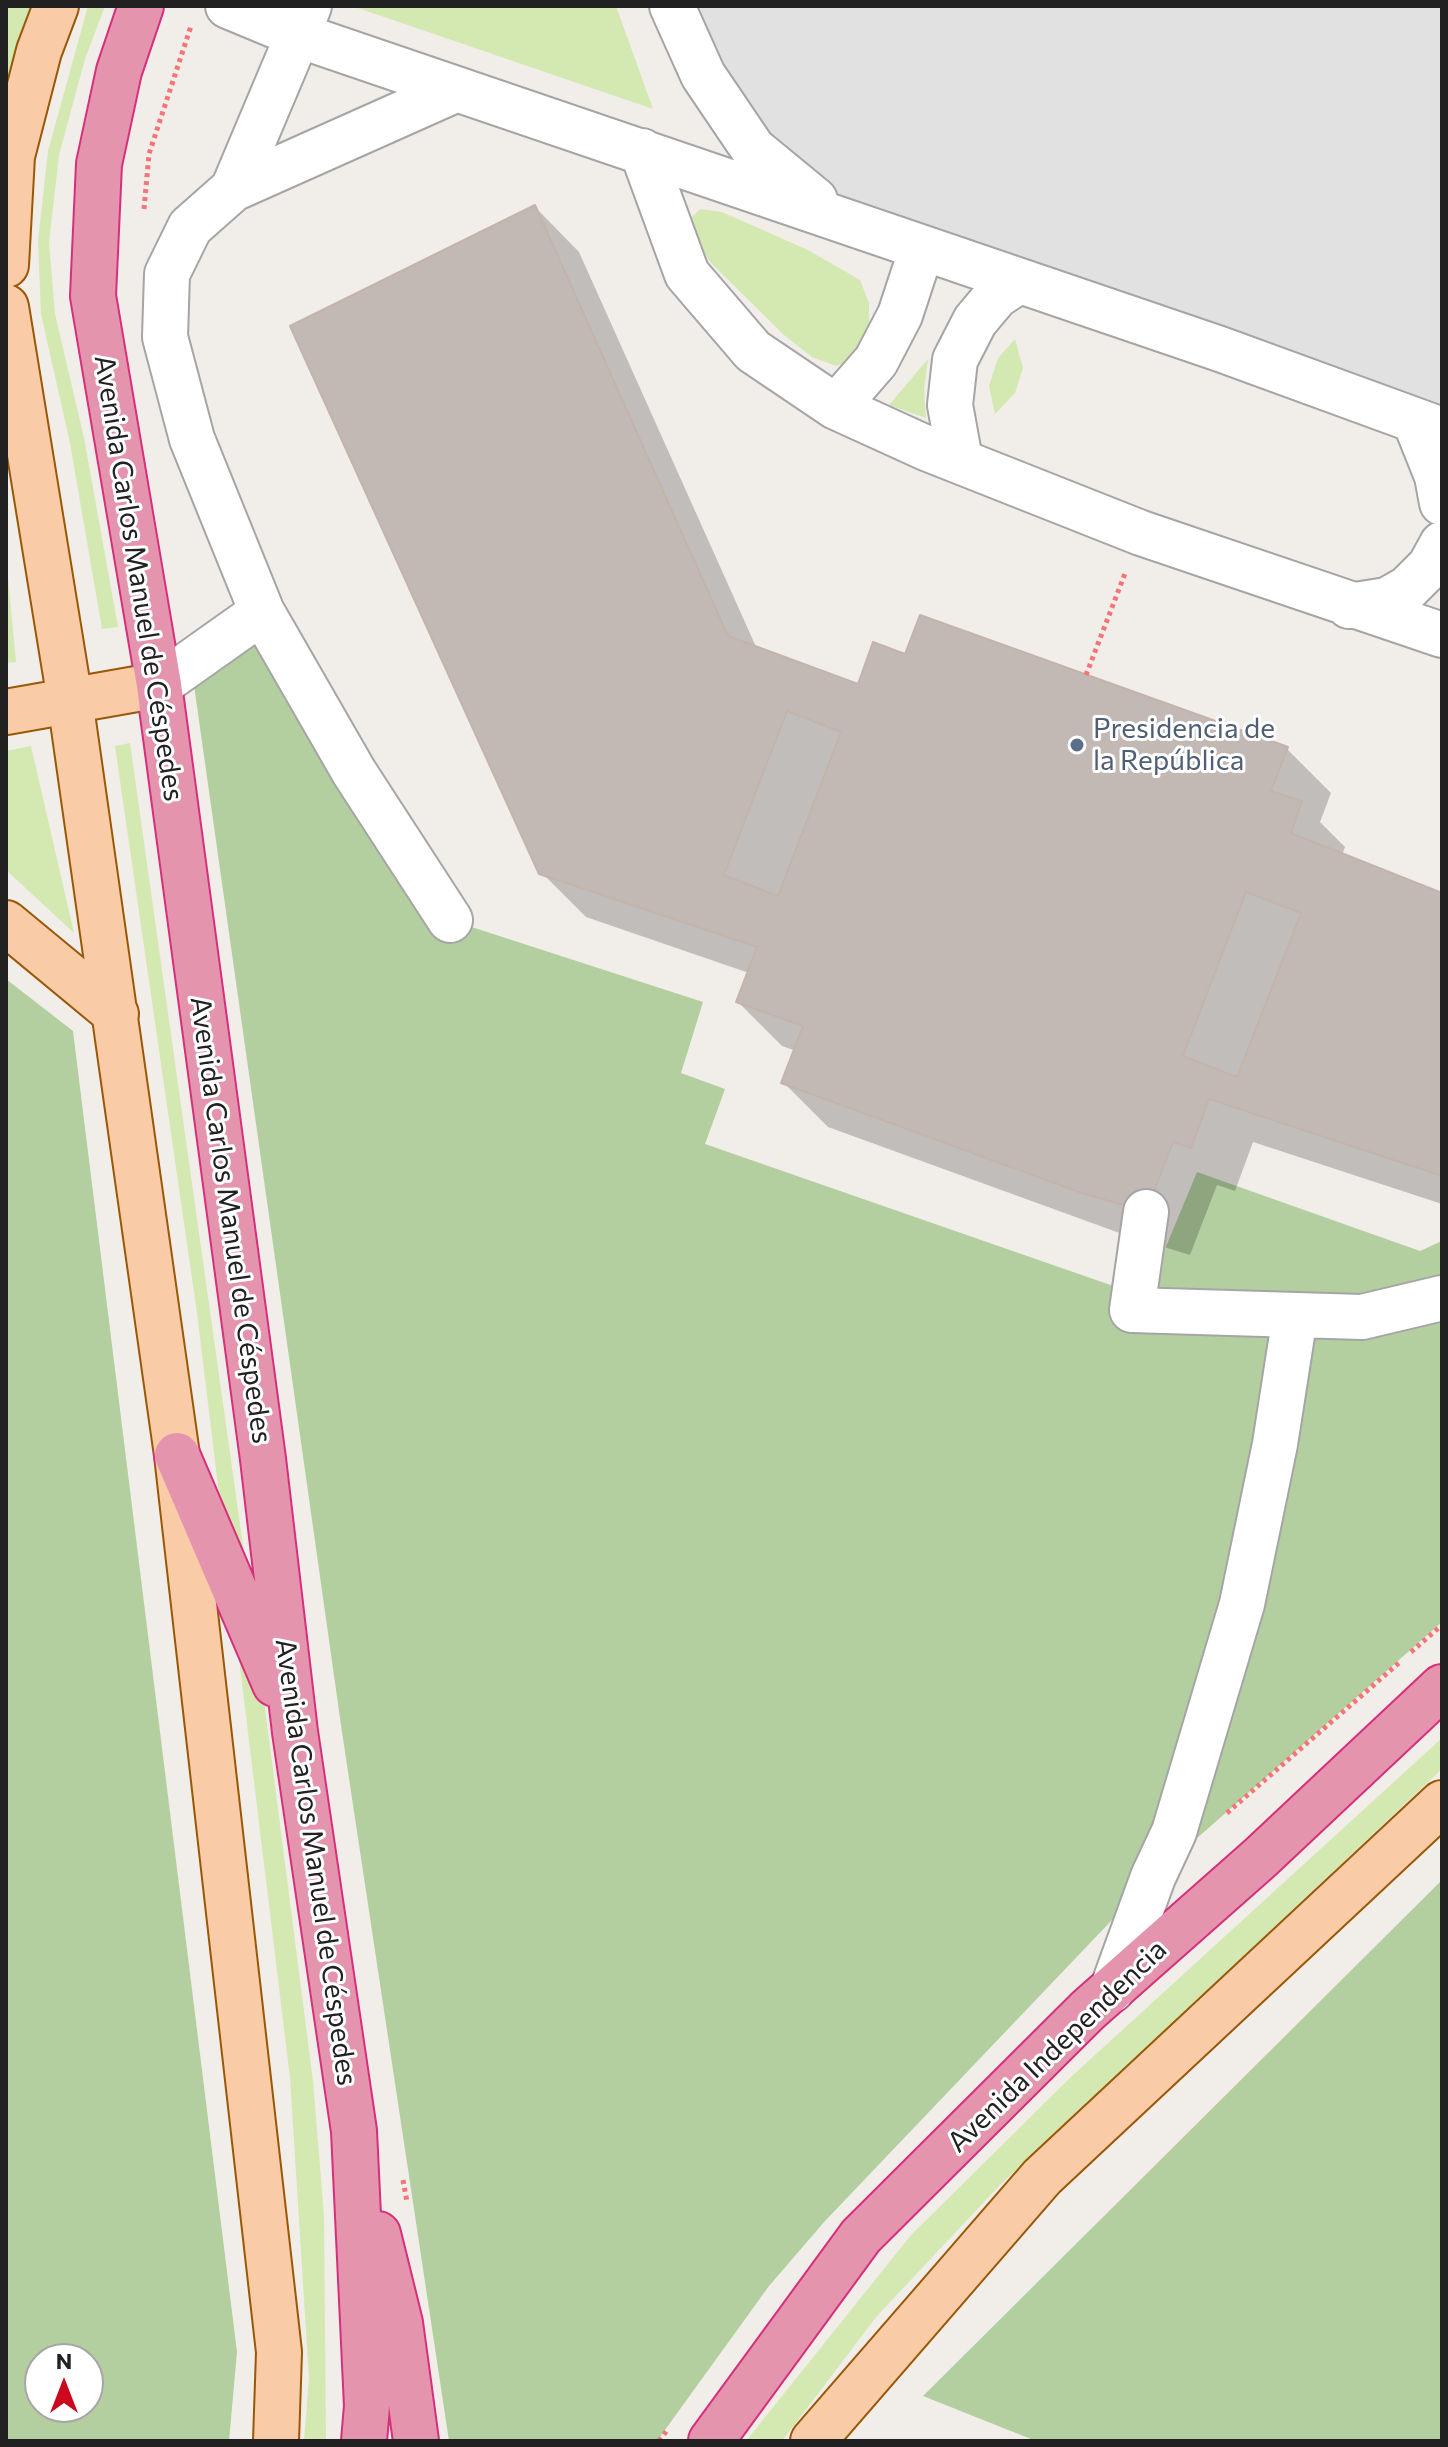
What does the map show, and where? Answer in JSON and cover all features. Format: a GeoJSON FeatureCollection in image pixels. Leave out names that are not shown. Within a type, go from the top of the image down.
{"type":"FeatureCollection","features":[{"type":"Feature","properties":{"kind":"highway","name":"Avenida Carlos Manuel de Céspedes"},"geometry":{"type":"LineString","coordinates":[[141,6],[119,71],[99,164],[93,296],[159,685],[263,1459],[295,1732],[354,2131],[367,2406],[364,2441]]}},
{"type":"Feature","properties":{"kind":"highway"},"geometry":{"type":"LineString","coordinates":[[177,1455],[295,1732]]}},
{"type":"Feature","properties":{"kind":"highway","name":"Avenida Independencia"},"geometry":{"type":"LineString","coordinates":[[711,2441],[861,2236],[1112,1990],[1260,1858],[1442,1687]]}},
{"type":"Feature","properties":{"kind":"highway"},"geometry":{"type":"LineString","coordinates":[[354,2131],[400,2323],[416,2441]]}},
{"type":"Feature","properties":{"kind":"main road"},"geometry":{"type":"LineString","coordinates":[[6,265],[12,156],[39,51],[56,6]]}},
{"type":"Feature","properties":{"kind":"main road"},"geometry":{"type":"LineString","coordinates":[[6,307],[9,361],[70,700],[177,1455],[279,2352],[276,2441]]}},
{"type":"Feature","properties":{"kind":"main road"},"geometry":{"type":"LineString","coordinates":[[6,712],[159,685]]}},
{"type":"Feature","properties":{"kind":"main road"},"geometry":{"type":"LineString","coordinates":[[6,923],[116,1014]]}},
{"type":"Feature","properties":{"kind":"main road"},"geometry":{"type":"LineString","coordinates":[[813,2441],[1042,2177],[1442,1803]]}},
{"type":"Feature","properties":{"kind":"lane"},"geometry":{"type":"LineString","coordinates":[[228,6],[303,21],[455,90],[1019,281],[1433,434],[1442,503]]}},
{"type":"Feature","properties":{"kind":"lane"},"geometry":{"type":"LineString","coordinates":[[672,6],[703,75],[753,149],[837,218]]}},
{"type":"Feature","properties":{"kind":"lane"},"geometry":{"type":"LineString","coordinates":[[233,189],[303,21]]}},
{"type":"Feature","properties":{"kind":"lane"},"geometry":{"type":"LineString","coordinates":[[450,920],[354,772],[262,612],[192,439],[165,337],[167,274],[190,227],[233,189],[455,90]]}},
{"type":"Feature","properties":{"kind":"lane"},"geometry":{"type":"LineString","coordinates":[[642,151],[687,274],[753,351],[836,407],[1141,533],[1442,635]]}},
{"type":"Feature","properties":{"kind":"lane"},"geometry":{"type":"LineString","coordinates":[[836,407],[876,361],[900,315],[922,248]]}},
{"type":"Feature","properties":{"kind":"lane"},"geometry":{"type":"LineString","coordinates":[[960,460],[950,405],[955,360],[975,321],[996,296],[1019,281]]}},
{"type":"Feature","properties":{"kind":"lane"},"geometry":{"type":"LineString","coordinates":[[1349,606],[1387,600],[1408,588],[1430,566],[1442,544]]}},
{"type":"Feature","properties":{"kind":"lane"},"geometry":{"type":"LineString","coordinates":[[159,685],[262,612]]}},
{"type":"Feature","properties":{"kind":"lane"},"geometry":{"type":"LineString","coordinates":[[1146,1212],[1132,1310],[1362,1317],[1442,1298]]}},
{"type":"Feature","properties":{"kind":"lane"},"geometry":{"type":"LineString","coordinates":[[1112,1990],[1153,1877],[1174,1832],[1242,1604],[1275,1444],[1295,1316]]}},
{"type":"Feature","properties":{"kind":"path"},"geometry":{"type":"LineString","coordinates":[[1086,675],[1141,533]]}},
{"type":"Feature","properties":{"kind":"green space"},"geometry":{"type":"Polygon","coordinates":[[[6,6],[56,6],[6,265],[6,6]]]}},
{"type":"Feature","properties":{"kind":"green space"},"geometry":{"type":"Polygon","coordinates":[[[88,6],[105,6],[85,59],[59,155],[49,243],[55,314],[84,438],[118,627],[102,629],[70,443],[41,314],[38,241],[48,151],[88,6]]]}},
{"type":"Feature","properties":{"kind":"green space"},"geometry":{"type":"Polygon","coordinates":[[[616,6],[653,109],[358,8],[616,6]]]}},
{"type":"Feature","properties":{"kind":"green space"},"geometry":{"type":"Polygon","coordinates":[[[700,209],[722,212],[808,250],[860,280],[869,303],[869,338],[858,356],[836,366],[812,357],[784,335],[710,262],[693,233],[692,217],[700,209]]]}},
{"type":"Feature","properties":{"kind":"green space"},"geometry":{"type":"Polygon","coordinates":[[[1015,339],[1023,368],[1015,393],[995,414],[989,386],[998,358],[1015,339]]]}},
{"type":"Feature","properties":{"kind":"green space"},"geometry":{"type":"Polygon","coordinates":[[[928,359],[924,389],[926,418],[889,405],[928,359]]]}},
{"type":"Feature","properties":{"kind":"green space"},"geometry":{"type":"Polygon","coordinates":[[[6,556],[16,662],[6,663],[6,556]]]}},
{"type":"Feature","properties":{"kind":"green space"},"geometry":{"type":"Polygon","coordinates":[[[262,612],[450,920],[703,1002],[681,1073],[725,1089],[705,1144],[1145,1297],[1197,1172],[1420,1251],[1442,1241],[1442,1622],[1153,1877],[825,2221],[769,2286],[657,2441],[449,2441],[342,1732],[191,664],[262,612]]]}},
{"type":"Feature","properties":{"kind":"green space"},"geometry":{"type":"Polygon","coordinates":[[[130,743],[256,1638],[313,2081],[324,2216],[326,2441],[304,2441],[309,2378],[290,2078],[197,1313],[115,746],[130,743]]]}},
{"type":"Feature","properties":{"kind":"green space"},"geometry":{"type":"Polygon","coordinates":[[[31,746],[74,933],[6,870],[6,751],[31,746]]]}},
{"type":"Feature","properties":{"kind":"green space"},"geometry":{"type":"Polygon","coordinates":[[[6,979],[73,1031],[237,2352],[229,2441],[6,2441],[6,979]]]}},
{"type":"Feature","properties":{"kind":"green space"},"geometry":{"type":"Polygon","coordinates":[[[1442,1738],[1442,1769],[1000,2185],[877,2316],[782,2441],[746,2441],[911,2235],[1072,2076],[1442,1738]]]}},
{"type":"Feature","properties":{"kind":"green space"},"geometry":{"type":"Polygon","coordinates":[[[1442,1880],[1442,2441],[1036,2441],[923,2396],[1442,1880]]]}},
{"type":"Feature","properties":{"kind":"shaded area"},"geometry":{"type":"Polygon","coordinates":[[[672,6],[1442,6],[1442,420],[837,218],[753,149],[672,6]]]}},
{"type":"Feature","properties":{"kind":"building"},"geometry":{"type":"Polygon","coordinates":[[[535,205],[728,636],[858,684],[873,642],[905,654],[920,615],[1288,747],[1271,791],[1302,801],[1291,833],[1442,893],[1442,1176],[1209,1099],[1191,1148],[1173,1142],[1146,1212],[1079,1192],[781,1083],[803,1026],[736,1002],[757,947],[539,874],[290,326],[535,205]],[[787,711],[724,875],[778,896],[841,732],[787,711]],[[1246,892],[1183,1056],[1237,1077],[1301,913],[1246,892]]]}},
{"type":"Feature","properties":{"kind":"place","name":"Presidencia de la República"},"geometry":{"type":"Point","coordinates":[1077,745]}}]}
